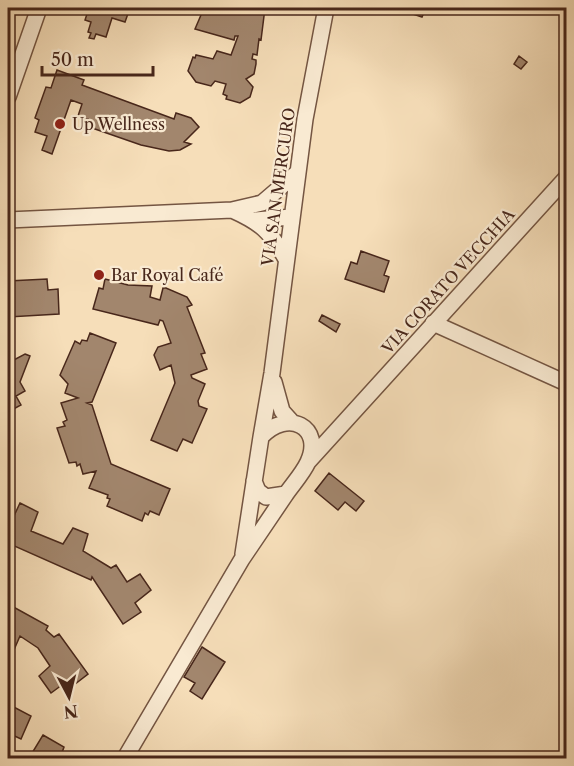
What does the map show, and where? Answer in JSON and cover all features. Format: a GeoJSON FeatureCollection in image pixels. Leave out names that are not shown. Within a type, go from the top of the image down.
{"type":"FeatureCollection","features":[{"type":"Feature","properties":{"kind":"street"},"geometry":{"type":"LineString","coordinates":[[8,98],[39,8]]}},
{"type":"Feature","properties":{"kind":"street","name":"VIA SAN MERCURO"},"geometry":{"type":"LineString","coordinates":[[261,437],[272,373],[297,173],[326,8]]}},
{"type":"Feature","properties":{"kind":"street"},"geometry":{"type":"LineString","coordinates":[[262,203],[297,173]]}},
{"type":"Feature","properties":{"kind":"street","name":"VIA CORATO VECCHIA"},"geometry":{"type":"LineString","coordinates":[[125,759],[242,559],[308,462],[567,178]]}},
{"type":"Feature","properties":{"kind":"street"},"geometry":{"type":"LineString","coordinates":[[8,220],[232,210],[262,203],[279,207],[291,217]]}},
{"type":"Feature","properties":{"kind":"street"},"geometry":{"type":"LineString","coordinates":[[232,210],[256,220],[272,235],[286,259]]}},
{"type":"Feature","properties":{"kind":"street"},"geometry":{"type":"LineString","coordinates":[[256,220],[291,217]]}},
{"type":"Feature","properties":{"kind":"street"},"geometry":{"type":"LineString","coordinates":[[434,323],[567,383]]}},
{"type":"Feature","properties":{"kind":"street"},"geometry":{"type":"LineString","coordinates":[[272,373],[282,411],[291,421],[306,430],[311,440],[308,462]]}},
{"type":"Feature","properties":{"kind":"street","name":"VIA CORATO VECCHIA"},"geometry":{"type":"LineString","coordinates":[[306,430],[333,427],[356,410]]}},
{"type":"Feature","properties":{"kind":"street"},"geometry":{"type":"LineString","coordinates":[[261,437],[278,423],[291,421]]}},
{"type":"Feature","properties":{"kind":"street","name":"VIA CORATO VECCHIA"},"geometry":{"type":"LineString","coordinates":[[242,559],[261,437]]}},
{"type":"Feature","properties":{"kind":"street"},"geometry":{"type":"LineString","coordinates":[[254,481],[258,491],[266,497],[286,494]]}},
{"type":"Feature","properties":{"kind":"building"},"geometry":{"type":"Polygon","coordinates":[[[89,8],[130,8],[125,22],[112,18],[106,37],[96,34],[94,39],[89,38],[91,22],[85,20],[89,8]]]}},
{"type":"Feature","properties":{"kind":"building"},"geometry":{"type":"Polygon","coordinates":[[[204,8],[237,10],[237,8],[265,8],[261,40],[259,39],[257,55],[253,54],[252,59],[256,60],[254,74],[246,79],[253,87],[250,97],[240,103],[226,99],[227,96],[223,94],[226,84],[215,81],[211,86],[196,82],[188,71],[196,55],[213,59],[217,51],[231,55],[238,36],[235,36],[234,40],[195,29],[204,8]]]}},
{"type":"Feature","properties":{"kind":"building"},"geometry":{"type":"Polygon","coordinates":[[[406,8],[426,8],[422,17],[404,11],[406,8]]]}},
{"type":"Feature","properties":{"kind":"building"},"geometry":{"type":"Polygon","coordinates":[[[519,56],[527,62],[521,69],[514,64],[519,56]]]}},
{"type":"Feature","properties":{"kind":"building"},"geometry":{"type":"Polygon","coordinates":[[[57,70],[84,80],[82,85],[174,119],[176,113],[191,118],[199,127],[184,142],[191,144],[180,150],[169,151],[141,145],[92,128],[93,121],[78,116],[82,104],[71,100],[52,154],[42,150],[47,136],[35,132],[39,120],[35,118],[46,87],[51,88],[57,70]]]}},
{"type":"Feature","properties":{"kind":"building"},"geometry":{"type":"Polygon","coordinates":[[[361,251],[389,261],[384,275],[389,277],[384,292],[345,279],[351,262],[357,264],[361,251]]]}},
{"type":"Feature","properties":{"kind":"building"},"geometry":{"type":"Polygon","coordinates":[[[47,279],[48,290],[58,289],[59,314],[8,317],[8,281],[47,279]]]}},
{"type":"Feature","properties":{"kind":"building"},"geometry":{"type":"Polygon","coordinates":[[[105,279],[128,285],[152,286],[150,297],[160,300],[163,288],[166,288],[187,297],[192,305],[187,307],[205,353],[201,354],[207,369],[191,375],[192,378],[205,384],[198,401],[199,406],[207,409],[192,443],[183,439],[177,451],[151,440],[175,383],[171,365],[160,370],[154,355],[158,347],[171,343],[163,321],[160,320],[158,325],[93,309],[99,288],[103,289],[105,279]]]}},
{"type":"Feature","properties":{"kind":"building"},"geometry":{"type":"Polygon","coordinates":[[[322,315],[340,324],[336,332],[319,321],[322,315]]]}},
{"type":"Feature","properties":{"kind":"building"},"geometry":{"type":"Polygon","coordinates":[[[90,333],[116,343],[92,402],[87,403],[92,405],[111,464],[170,489],[159,515],[150,511],[148,515],[145,513],[142,521],[107,506],[110,499],[107,498],[108,495],[89,488],[96,471],[83,474],[80,464],[77,466],[76,462],[69,463],[57,428],[65,426],[63,422],[67,420],[61,403],[78,398],[65,393],[68,384],[60,375],[75,341],[80,344],[82,340],[87,341],[90,333]]]}},
{"type":"Feature","properties":{"kind":"building"},"geometry":{"type":"Polygon","coordinates":[[[25,354],[30,356],[20,382],[25,391],[16,396],[21,405],[8,412],[8,363],[25,354]]]}},
{"type":"Feature","properties":{"kind":"building"},"geometry":{"type":"Polygon","coordinates":[[[329,473],[364,501],[356,511],[345,502],[338,510],[315,491],[329,473]]]}},
{"type":"Feature","properties":{"kind":"building"},"geometry":{"type":"Polygon","coordinates":[[[20,503],[38,512],[31,531],[63,544],[73,528],[88,534],[83,551],[111,568],[116,565],[127,582],[140,574],[151,590],[135,603],[141,612],[123,624],[92,577],[91,580],[12,545],[13,543],[8,541],[8,516],[13,518],[20,503]]]}},
{"type":"Feature","properties":{"kind":"building"},"geometry":{"type":"Polygon","coordinates":[[[8,604],[48,626],[46,630],[54,637],[59,634],[88,674],[70,688],[66,682],[51,693],[39,676],[50,666],[38,648],[20,636],[13,652],[8,650],[8,604]]]}},
{"type":"Feature","properties":{"kind":"building"},"geometry":{"type":"Polygon","coordinates":[[[202,647],[225,662],[202,699],[190,691],[195,683],[184,677],[202,647]]]}},
{"type":"Feature","properties":{"kind":"building"},"geometry":{"type":"Polygon","coordinates":[[[8,704],[31,716],[21,739],[8,733],[8,704]]]}},
{"type":"Feature","properties":{"kind":"building"},"geometry":{"type":"Polygon","coordinates":[[[43,735],[64,747],[60,758],[29,758],[43,735]]]}},
{"type":"Feature","properties":{"kind":"place","name":"Up Wellness"},"geometry":{"type":"Point","coordinates":[60,124]}},
{"type":"Feature","properties":{"kind":"place","name":"Bar Royal Café"},"geometry":{"type":"Point","coordinates":[99,275]}}]}
